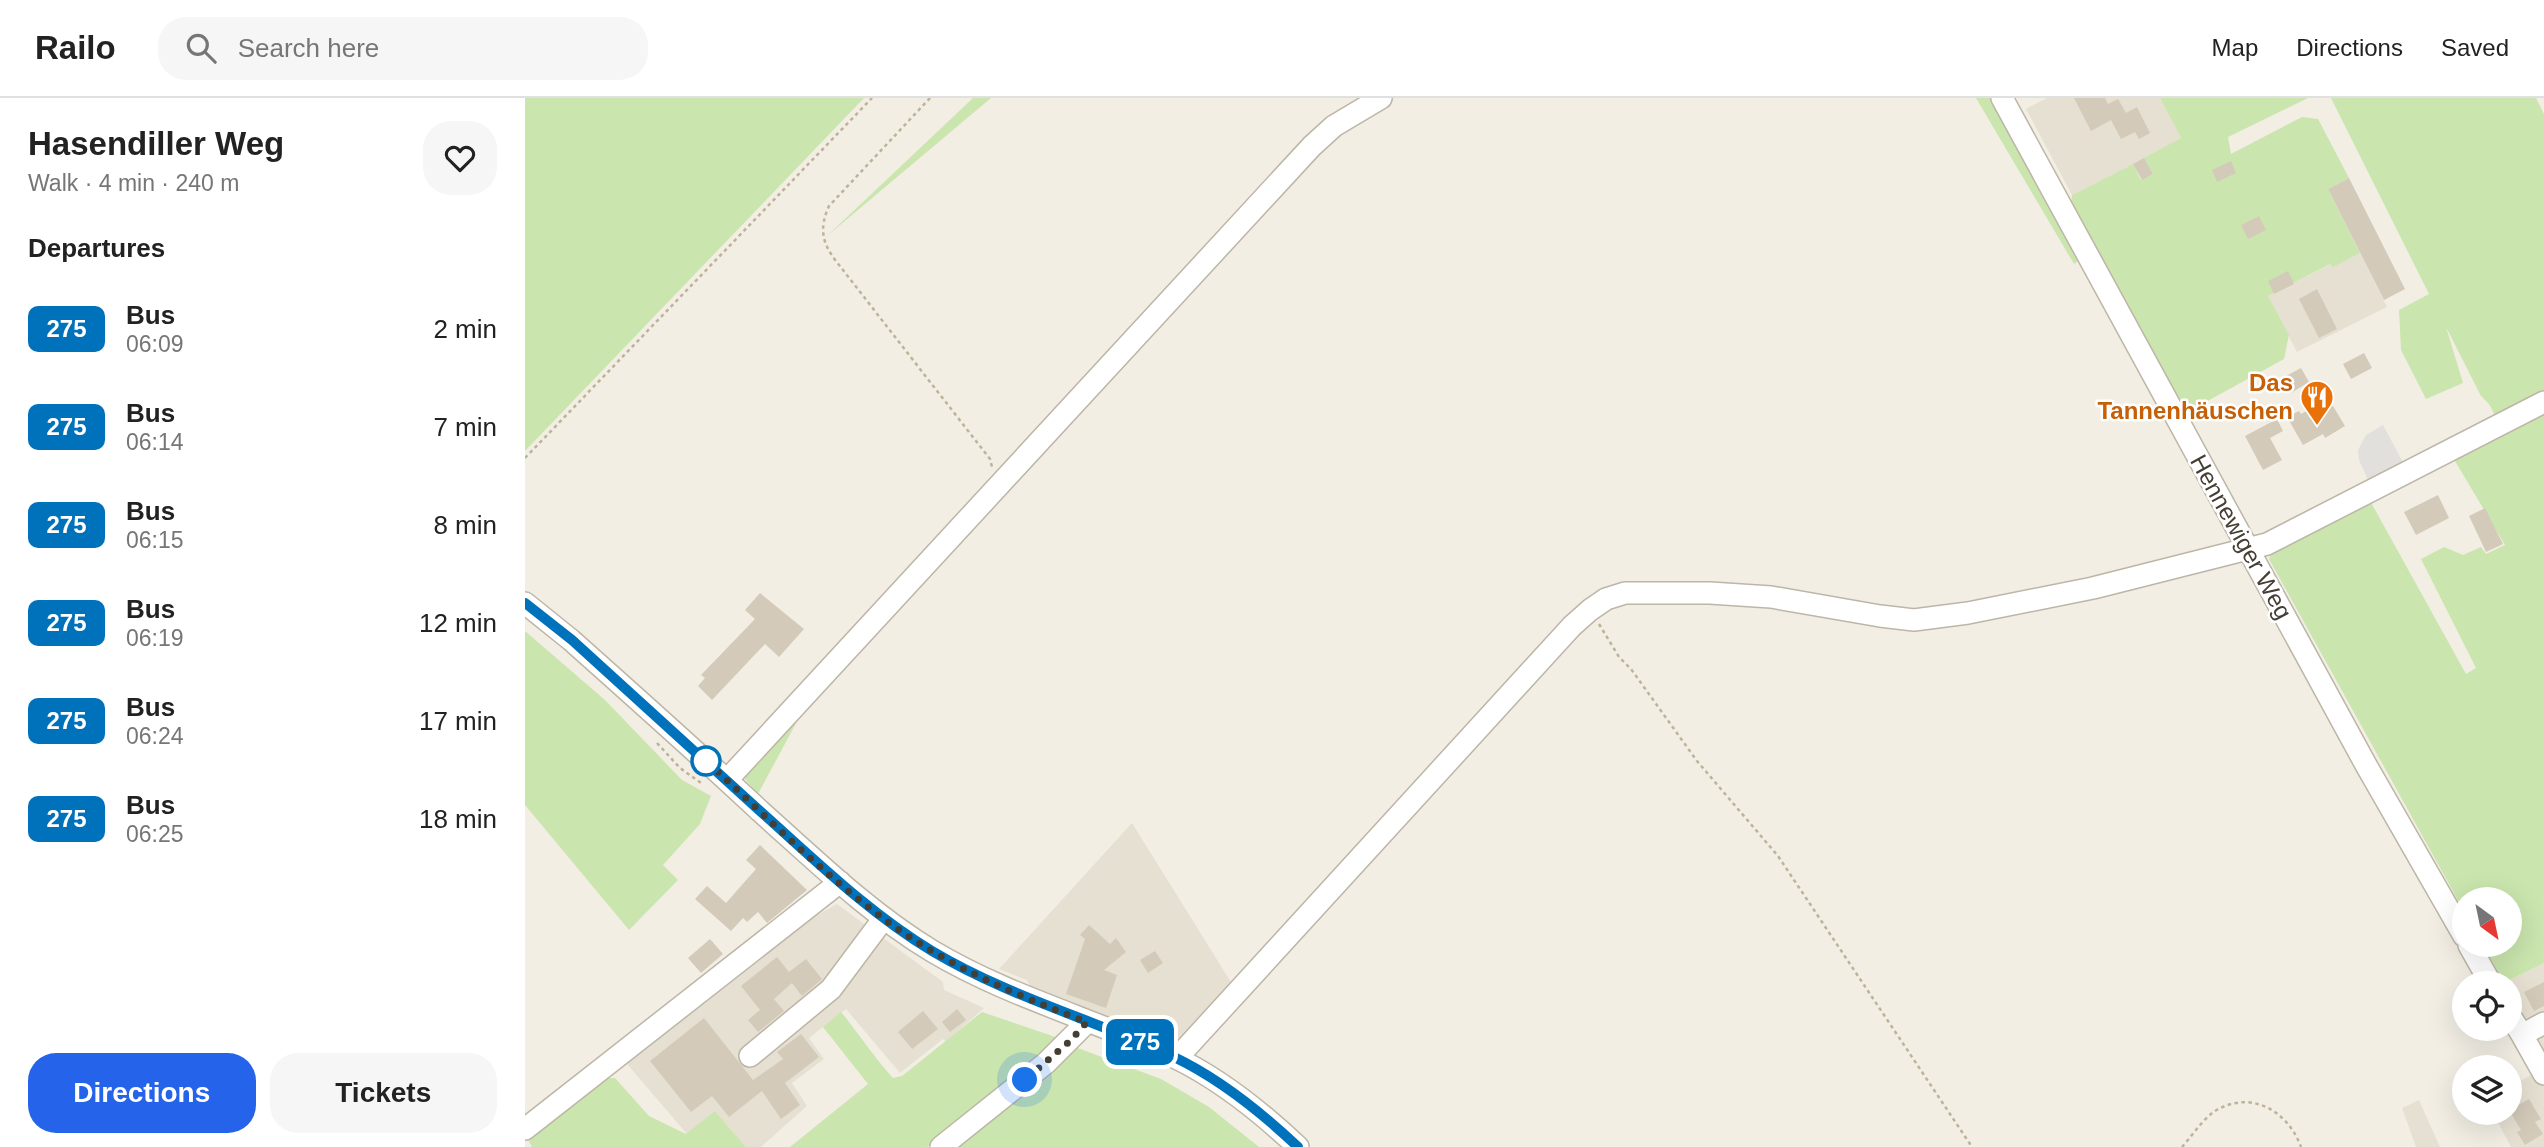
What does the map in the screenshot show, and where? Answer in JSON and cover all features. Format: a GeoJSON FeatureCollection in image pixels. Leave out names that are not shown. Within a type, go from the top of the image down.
{"type":"FeatureCollection","features":[{"type":"Feature","properties":{"kind":"street"},"geometry":{"type":"LineString","coordinates":[[727,780],[1312,146],[1333,126],[1381,98]]}},
{"type":"Feature","properties":{"kind":"street","name":"Hennewiger Weg"},"geometry":{"type":"LineString","coordinates":[[2002,98],[2248,551],[2452,915]]}},
{"type":"Feature","properties":{"kind":"street"},"geometry":{"type":"LineString","coordinates":[[1177,1059],[1590,610],[1606,598],[1625,593],[1710,593],[1770,597],[1914,620],[1968,613],[2093,588],[2248,551],[2267,544],[2544,402]]}},
{"type":"Feature","properties":{"kind":"street"},"geometry":{"type":"LineString","coordinates":[[527,608],[572,640],[840,883],[884,918],[932,950],[1007,990],[1177,1059],[1241,1099],[1298,1147]]}},
{"type":"Feature","properties":{"kind":"street"},"geometry":{"type":"LineString","coordinates":[[525,1129],[840,883]]}},
{"type":"Feature","properties":{"kind":"street"},"geometry":{"type":"LineString","coordinates":[[750,1056],[831,989],[884,918]]}},
{"type":"Feature","properties":{"kind":"street"},"geometry":{"type":"LineString","coordinates":[[941,1147],[1046,1063],[1087,1022]]}},
{"type":"Feature","properties":{"kind":"street"},"geometry":{"type":"LineString","coordinates":[[2544,1023],[2522,1035],[2544,1074]]}},
{"type":"Feature","properties":{"kind":"path"},"geometry":{"type":"LineString","coordinates":[[525,458],[872,98]]}},
{"type":"Feature","properties":{"kind":"path"},"geometry":{"type":"LineString","coordinates":[[930,98],[829,206],[823,237],[827,249],[836,261],[990,459],[997,486]]}},
{"type":"Feature","properties":{"kind":"path"},"geometry":{"type":"LineString","coordinates":[[1590,610],[1619,657],[1631,668],[1697,761],[1778,856],[1972,1147]]}},
{"type":"Feature","properties":{"kind":"path"},"geometry":{"type":"LineString","coordinates":[[2182,1147],[2215,1112],[2245,1102],[2255,1102],[2275,1110],[2285,1119],[2301,1147]]}},
{"type":"Feature","properties":{"kind":"shaded area"},"geometry":{"type":"Polygon","coordinates":[[[2047,98],[2160,98],[2181,138],[2145,158],[2153,174],[2142,180],[2133,164],[2072,195],[2026,109],[2047,98]]]}},
{"type":"Feature","properties":{"kind":"shaded area"},"geometry":{"type":"Polygon","coordinates":[[[2360,253],[2387,307],[2297,352],[2268,296],[2331,264],[2333,266],[2360,253]]]}},
{"type":"Feature","properties":{"kind":"shaded area"},"geometry":{"type":"Polygon","coordinates":[[[2383,425],[2406,468],[2371,486],[2359,460],[2358,450],[2366,435],[2383,425]]]}},
{"type":"Feature","properties":{"kind":"shaded area"},"geometry":{"type":"Polygon","coordinates":[[[1132,823],[1234,987],[1181,1045],[1032,990],[1027,980],[999,969],[1132,823]]]}},
{"type":"Feature","properties":{"kind":"shaded area"},"geometry":{"type":"Polygon","coordinates":[[[837,904],[943,982],[944,990],[984,1008],[946,1042],[943,1039],[900,1073],[846,1009],[809,1038],[824,1059],[792,1083],[807,1106],[761,1147],[746,1147],[715,1111],[687,1134],[627,1064],[810,919],[837,904]]]}},
{"type":"Feature","properties":{"kind":"shaded area"},"geometry":{"type":"Polygon","coordinates":[[[2544,963],[2544,1147],[2511,1147],[2499,1125],[2522,1125],[2522,1080],[2533,1074],[2513,1041],[2522,1041],[2522,974],[2544,963]]]}},
{"type":"Feature","properties":{"kind":"shaded area"},"geometry":{"type":"Polygon","coordinates":[[[2419,1100],[2440,1147],[2416,1147],[2402,1108],[2419,1100]]]}},
{"type":"Feature","properties":{"kind":"green space"},"geometry":{"type":"Polygon","coordinates":[[[525,98],[864,98],[525,451],[525,98]]]}},
{"type":"Feature","properties":{"kind":"green space"},"geometry":{"type":"Polygon","coordinates":[[[973,98],[991,98],[827,236],[973,98]]]}},
{"type":"Feature","properties":{"kind":"green space"},"geometry":{"type":"Polygon","coordinates":[[[1976,98],[1990,98],[2078,261],[2074,264],[1976,98]]]}},
{"type":"Feature","properties":{"kind":"green space"},"geometry":{"type":"Polygon","coordinates":[[[2160,98],[2308,98],[2228,137],[2231,154],[2302,117],[2318,119],[2349,178],[2328,189],[2360,253],[2333,267],[2330,264],[2268,296],[2289,335],[2284,359],[2182,415],[2071,205],[2072,195],[2133,164],[2141,180],[2153,174],[2144,158],[2181,138],[2160,98]]]}},
{"type":"Feature","properties":{"kind":"green space"},"geometry":{"type":"Polygon","coordinates":[[[2331,98],[2536,98],[2544,114],[2544,397],[2498,421],[2489,404],[2481,396],[2446,327],[2463,383],[2426,399],[2401,350],[2399,310],[2429,294],[2331,98]]]}},
{"type":"Feature","properties":{"kind":"green space"},"geometry":{"type":"Polygon","coordinates":[[[2544,410],[2544,963],[2522,974],[2522,971],[2497,971],[2490,957],[2522,957],[2522,887],[2452,887],[2452,889],[2269,559],[2272,550],[2369,499],[2466,674],[2476,668],[2421,559],[2444,547],[2463,555],[2481,547],[2486,554],[2505,545],[2452,456],[2544,410]]]}},
{"type":"Feature","properties":{"kind":"green space"},"geometry":{"type":"Polygon","coordinates":[[[525,631],[605,700],[682,780],[711,796],[700,824],[663,865],[678,880],[629,930],[525,805],[525,631]]]}},
{"type":"Feature","properties":{"kind":"green space"},"geometry":{"type":"Polygon","coordinates":[[[802,712],[758,794],[744,778],[747,769],[802,712]]]}},
{"type":"Feature","properties":{"kind":"green space"},"geometry":{"type":"Polygon","coordinates":[[[841,1012],[893,1078],[902,1076],[982,1012],[1061,1039],[927,1147],[790,1147],[868,1084],[823,1027],[841,1012]]]}},
{"type":"Feature","properties":{"kind":"green space"},"geometry":{"type":"Polygon","coordinates":[[[1075,1047],[1161,1079],[1209,1107],[1259,1147],[950,1147],[1075,1047]]]}},
{"type":"Feature","properties":{"kind":"green space"},"geometry":{"type":"Polygon","coordinates":[[[607,1078],[615,1078],[649,1116],[686,1134],[715,1111],[746,1147],[532,1147],[529,1142],[534,1131],[607,1078]]]}},
{"type":"Feature","properties":{"kind":"building"},"geometry":{"type":"Polygon","coordinates":[[[2074,98],[2105,98],[2108,104],[2118,99],[2126,113],[2137,107],[2150,133],[2139,139],[2135,132],[2121,139],[2111,120],[2091,131],[2074,98]]]}},
{"type":"Feature","properties":{"kind":"building"},"geometry":{"type":"Polygon","coordinates":[[[2144,158],[2153,174],[2142,180],[2133,164],[2144,158]]]}},
{"type":"Feature","properties":{"kind":"building"},"geometry":{"type":"Polygon","coordinates":[[[2231,161],[2236,173],[2217,182],[2212,170],[2231,161]]]}},
{"type":"Feature","properties":{"kind":"building"},"geometry":{"type":"Polygon","coordinates":[[[2349,178],[2405,289],[2384,300],[2328,189],[2349,178]]]}},
{"type":"Feature","properties":{"kind":"building"},"geometry":{"type":"Polygon","coordinates":[[[2259,216],[2266,230],[2248,239],[2241,225],[2259,216]]]}},
{"type":"Feature","properties":{"kind":"building"},"geometry":{"type":"Polygon","coordinates":[[[2288,271],[2294,284],[2274,294],[2268,281],[2288,271]]]}},
{"type":"Feature","properties":{"kind":"building"},"geometry":{"type":"Polygon","coordinates":[[[2317,289],[2337,329],[2319,338],[2299,299],[2317,289]]]}},
{"type":"Feature","properties":{"kind":"building"},"geometry":{"type":"Polygon","coordinates":[[[2364,353],[2372,368],[2351,379],[2343,364],[2364,353]]]}},
{"type":"Feature","properties":{"kind":"building"},"geometry":{"type":"Polygon","coordinates":[[[2301,368],[2309,382],[2291,393],[2282,378],[2301,368]]]}},
{"type":"Feature","properties":{"kind":"building"},"geometry":{"type":"Polygon","coordinates":[[[2317,405],[2320,409],[2333,406],[2345,426],[2325,438],[2323,434],[2303,445],[2287,417],[2299,411],[2301,414],[2317,405]]]}},
{"type":"Feature","properties":{"kind":"building"},"geometry":{"type":"Polygon","coordinates":[[[2277,419],[2283,431],[2270,438],[2282,460],[2263,470],[2245,436],[2277,419]]]}},
{"type":"Feature","properties":{"kind":"building"},"geometry":{"type":"Polygon","coordinates":[[[2438,495],[2449,518],[2416,535],[2404,512],[2438,495]]]}},
{"type":"Feature","properties":{"kind":"building"},"geometry":{"type":"Polygon","coordinates":[[[2485,508],[2503,544],[2486,552],[2469,516],[2485,508]]]}},
{"type":"Feature","properties":{"kind":"building"},"geometry":{"type":"Polygon","coordinates":[[[760,593],[804,629],[779,657],[765,644],[712,700],[698,686],[705,678],[701,675],[755,619],[745,610],[760,593]]]}},
{"type":"Feature","properties":{"kind":"building"},"geometry":{"type":"Polygon","coordinates":[[[760,845],[807,890],[767,923],[758,912],[747,922],[743,918],[731,931],[695,899],[707,886],[726,903],[756,869],[746,860],[760,845]]]}},
{"type":"Feature","properties":{"kind":"building"},"geometry":{"type":"Polygon","coordinates":[[[1089,925],[1110,944],[1116,938],[1126,952],[1104,970],[1117,975],[1106,1008],[1066,994],[1085,939],[1080,935],[1089,925]]]}},
{"type":"Feature","properties":{"kind":"building"},"geometry":{"type":"Polygon","coordinates":[[[710,939],[723,954],[701,973],[688,958],[710,939]]]}},
{"type":"Feature","properties":{"kind":"building"},"geometry":{"type":"Polygon","coordinates":[[[1155,951],[1163,963],[1148,973],[1140,960],[1155,951]]]}},
{"type":"Feature","properties":{"kind":"building"},"geometry":{"type":"Polygon","coordinates":[[[777,957],[789,972],[806,959],[822,979],[802,996],[792,983],[774,999],[784,1011],[758,1032],[748,1020],[760,1010],[741,986],[777,957]]]}},
{"type":"Feature","properties":{"kind":"building"},"geometry":{"type":"Polygon","coordinates":[[[2544,982],[2544,1006],[2534,1011],[2524,992],[2544,982]]]}},
{"type":"Feature","properties":{"kind":"building"},"geometry":{"type":"Polygon","coordinates":[[[957,1009],[966,1020],[950,1032],[942,1022],[957,1009]]]}},
{"type":"Feature","properties":{"kind":"building"},"geometry":{"type":"Polygon","coordinates":[[[923,1011],[938,1029],[912,1049],[898,1032],[923,1011]]]}},
{"type":"Feature","properties":{"kind":"building"},"geometry":{"type":"Polygon","coordinates":[[[704,1018],[753,1080],[783,1059],[777,1052],[801,1034],[819,1057],[785,1083],[800,1105],[781,1119],[762,1091],[729,1117],[712,1096],[691,1112],[650,1061],[704,1018]]]}},
{"type":"Feature","properties":{"kind":"building"},"geometry":{"type":"Polygon","coordinates":[[[2529,1099],[2541,1119],[2535,1122],[2543,1134],[2525,1145],[2517,1132],[2521,1130],[2518,1125],[2522,1125],[2522,1103],[2529,1099]]]}},
{"type":"Feature","properties":{"kind":"bus line","name":"275"},"geometry":{"type":"LineString","coordinates":[[525,603],[572,640],[840,883],[884,918],[950,961],[1007,990],[1136,1040],[1177,1059],[1221,1084],[1298,1147]]}},
{"type":"Feature","properties":{"kind":"place","name":"Das Tannenhäuschen"},"geometry":{"type":"Point","coordinates":[2317,427]}},
{"type":"Feature","properties":{"kind":"route"},"geometry":{"type":"LineString","coordinates":[[706,761],[703,758],[840,883],[907,934],[950,961],[1007,990],[1087,1022],[1070,1041],[1025,1080]]}}]}
